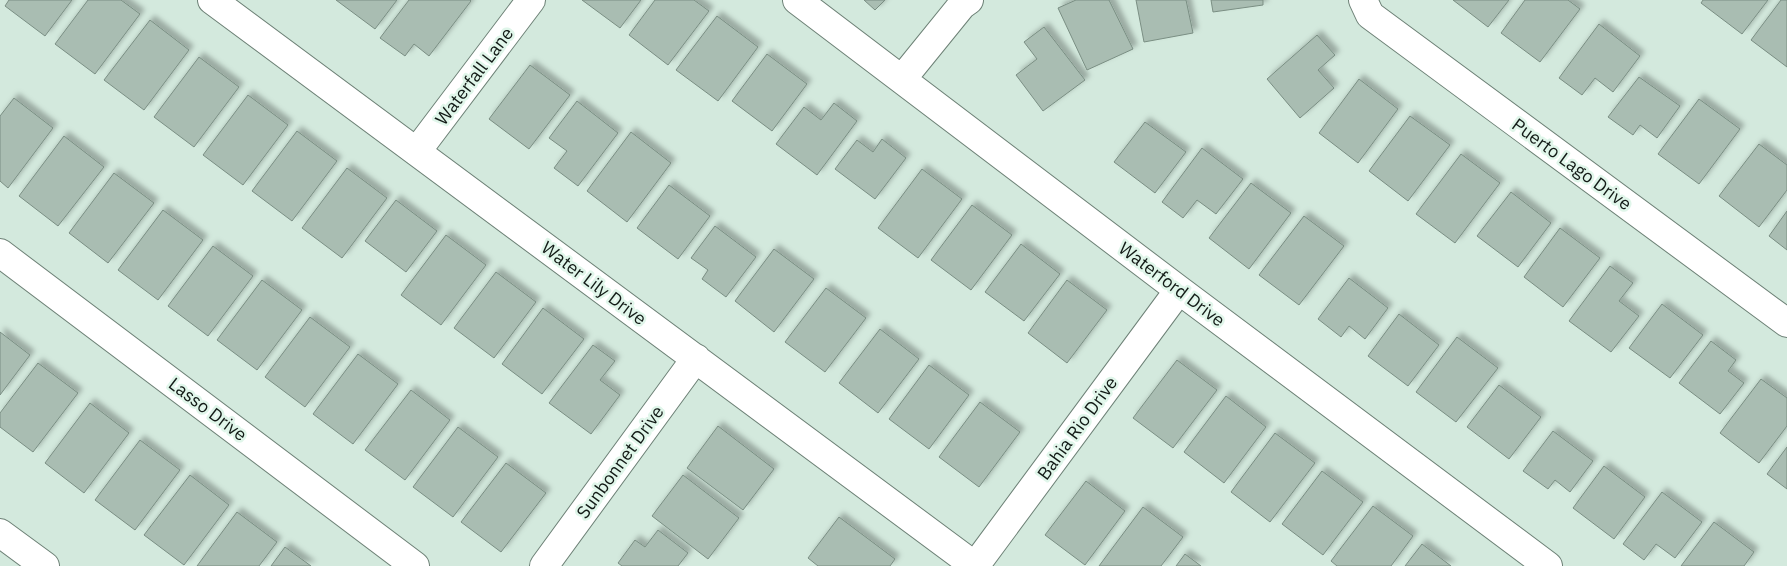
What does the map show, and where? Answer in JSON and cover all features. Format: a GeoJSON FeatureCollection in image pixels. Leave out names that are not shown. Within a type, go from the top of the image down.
{"type":"FeatureCollection","features":[{"type":"Feature","properties":{"kind":"street","name":"Water Lily Drive"},"geometry":{"type":"LineString","coordinates":[[212,0],[975,566]]}},
{"type":"Feature","properties":{"kind":"street","name":"Waterfall Lane"},"geometry":{"type":"LineString","coordinates":[[417,152],[531,0]]}},
{"type":"Feature","properties":{"kind":"street","name":"Waterford Drive"},"geometry":{"type":"LineString","coordinates":[[797,0],[1179,290],[1548,566]]}},
{"type":"Feature","properties":{"kind":"street"},"geometry":{"type":"LineString","coordinates":[[902,79],[962,5],[969,0]]}},
{"type":"Feature","properties":{"kind":"street","name":"Puerto Lago Drive"},"geometry":{"type":"LineString","coordinates":[[1363,0],[1370,15],[1787,323]]}},
{"type":"Feature","properties":{"kind":"street","name":"Lasso Drive"},"geometry":{"type":"LineString","coordinates":[[0,253],[415,566]]}},
{"type":"Feature","properties":{"kind":"street","name":"Bahia Rio Drive"},"geometry":{"type":"LineString","coordinates":[[975,566],[1179,290]]}},
{"type":"Feature","properties":{"kind":"street","name":"Sunbonnet Drive"},"geometry":{"type":"LineString","coordinates":[[544,566],[696,358]]}},
{"type":"Feature","properties":{"kind":"street"},"geometry":{"type":"LineString","coordinates":[[0,533],[45,566]]}},
{"type":"Feature","properties":{"kind":"building"},"geometry":{"type":"Polygon","coordinates":[[[9,0],[72,0],[45,36],[5,6],[9,0]]]}},
{"type":"Feature","properties":{"kind":"building"},"geometry":{"type":"Polygon","coordinates":[[[88,0],[121,0],[140,14],[95,74],[55,44],[88,0]]]}},
{"type":"Feature","properties":{"kind":"building"},"geometry":{"type":"Polygon","coordinates":[[[336,0],[397,0],[375,29],[336,0]]]}},
{"type":"Feature","properties":{"kind":"building"},"geometry":{"type":"Polygon","coordinates":[[[409,0],[471,1],[429,56],[414,44],[405,56],[380,38],[409,0]]]}},
{"type":"Feature","properties":{"kind":"building"},"geometry":{"type":"Polygon","coordinates":[[[582,0],[641,0],[620,28],[582,0]]]}},
{"type":"Feature","properties":{"kind":"building"},"geometry":{"type":"Polygon","coordinates":[[[655,0],[694,0],[709,11],[668,65],[629,35],[655,0]]]}},
{"type":"Feature","properties":{"kind":"building"},"geometry":{"type":"Polygon","coordinates":[[[864,0],[885,0],[875,10],[864,0]]]}},
{"type":"Feature","properties":{"kind":"building"},"geometry":{"type":"Polygon","coordinates":[[[1076,0],[1109,0],[1133,49],[1087,70],[1058,8],[1076,0]]]}},
{"type":"Feature","properties":{"kind":"building"},"geometry":{"type":"Polygon","coordinates":[[[1136,0],[1186,0],[1193,33],[1144,42],[1136,0]]]}},
{"type":"Feature","properties":{"kind":"building"},"geometry":{"type":"Polygon","coordinates":[[[1211,0],[1263,0],[1263,5],[1213,12],[1211,0]]]}},
{"type":"Feature","properties":{"kind":"building"},"geometry":{"type":"Polygon","coordinates":[[[1453,0],[1509,0],[1488,27],[1453,0]]]}},
{"type":"Feature","properties":{"kind":"building"},"geometry":{"type":"Polygon","coordinates":[[[1525,0],[1568,0],[1580,9],[1540,62],[1501,33],[1525,0]]]}},
{"type":"Feature","properties":{"kind":"building"},"geometry":{"type":"Polygon","coordinates":[[[1703,0],[1768,0],[1742,34],[1701,3],[1703,0]]]}},
{"type":"Feature","properties":{"kind":"building"},"geometry":{"type":"Polygon","coordinates":[[[1781,0],[1787,0],[1787,67],[1751,40],[1781,0]]]}},
{"type":"Feature","properties":{"kind":"building"},"geometry":{"type":"Polygon","coordinates":[[[717,16],[758,47],[718,101],[676,70],[717,16]]]}},
{"type":"Feature","properties":{"kind":"building"},"geometry":{"type":"Polygon","coordinates":[[[150,20],[189,50],[144,110],[104,80],[150,20]]]}},
{"type":"Feature","properties":{"kind":"building"},"geometry":{"type":"Polygon","coordinates":[[[1599,24],[1640,56],[1613,92],[1595,78],[1582,95],[1559,78],[1599,24]]]}},
{"type":"Feature","properties":{"kind":"building"},"geometry":{"type":"Polygon","coordinates":[[[1044,27],[1085,80],[1043,111],[1016,75],[1037,59],[1024,42],[1044,27]]]}},
{"type":"Feature","properties":{"kind":"building"},"geometry":{"type":"Polygon","coordinates":[[[1317,35],[1335,55],[1318,70],[1334,88],[1300,118],[1267,79],[1317,35]]]}},
{"type":"Feature","properties":{"kind":"building"},"geometry":{"type":"Polygon","coordinates":[[[767,54],[807,84],[772,131],[732,101],[767,54]]]}},
{"type":"Feature","properties":{"kind":"building"},"geometry":{"type":"Polygon","coordinates":[[[199,57],[239,87],[194,147],[154,117],[199,57]]]}},
{"type":"Feature","properties":{"kind":"building"},"geometry":{"type":"Polygon","coordinates":[[[530,65],[570,95],[529,149],[489,119],[530,65]]]}},
{"type":"Feature","properties":{"kind":"building"},"geometry":{"type":"Polygon","coordinates":[[[1639,77],[1680,106],[1657,138],[1640,125],[1633,135],[1608,117],[1639,77]]]}},
{"type":"Feature","properties":{"kind":"building"},"geometry":{"type":"Polygon","coordinates":[[[1359,79],[1398,109],[1358,163],[1319,133],[1359,79]]]}},
{"type":"Feature","properties":{"kind":"building"},"geometry":{"type":"Polygon","coordinates":[[[248,95],[288,125],[243,185],[203,155],[248,95]]]}},
{"type":"Feature","properties":{"kind":"building"},"geometry":{"type":"Polygon","coordinates":[[[14,98],[53,128],[8,188],[0,181],[0,116],[14,98]]]}},
{"type":"Feature","properties":{"kind":"building"},"geometry":{"type":"Polygon","coordinates":[[[1699,99],[1740,129],[1699,184],[1658,154],[1699,99]]]}},
{"type":"Feature","properties":{"kind":"building"},"geometry":{"type":"Polygon","coordinates":[[[577,101],[618,133],[578,186],[554,168],[567,151],[549,138],[577,101]]]}},
{"type":"Feature","properties":{"kind":"building"},"geometry":{"type":"Polygon","coordinates":[[[834,103],[857,121],[817,175],[776,144],[804,107],[821,120],[834,103]]]}},
{"type":"Feature","properties":{"kind":"building"},"geometry":{"type":"Polygon","coordinates":[[[1410,116],[1450,145],[1408,201],[1369,171],[1410,116]]]}},
{"type":"Feature","properties":{"kind":"building"},"geometry":{"type":"Polygon","coordinates":[[[1145,122],[1186,152],[1155,193],[1114,162],[1145,122]]]}},
{"type":"Feature","properties":{"kind":"building"},"geometry":{"type":"Polygon","coordinates":[[[297,131],[337,161],[292,221],[252,191],[297,131]]]}},
{"type":"Feature","properties":{"kind":"building"},"geometry":{"type":"Polygon","coordinates":[[[631,132],[671,163],[627,222],[587,191],[631,132]]]}},
{"type":"Feature","properties":{"kind":"building"},"geometry":{"type":"Polygon","coordinates":[[[64,136],[104,167],[58,226],[19,196],[64,136]]]}},
{"type":"Feature","properties":{"kind":"building"},"geometry":{"type":"Polygon","coordinates":[[[882,139],[906,158],[875,199],[835,169],[857,140],[873,152],[882,139]]]}},
{"type":"Feature","properties":{"kind":"building"},"geometry":{"type":"Polygon","coordinates":[[[1759,144],[1787,165],[1787,190],[1759,227],[1719,196],[1759,144]]]}},
{"type":"Feature","properties":{"kind":"building"},"geometry":{"type":"Polygon","coordinates":[[[1202,148],[1243,179],[1216,214],[1197,200],[1183,218],[1162,202],[1202,148]]]}},
{"type":"Feature","properties":{"kind":"building"},"geometry":{"type":"Polygon","coordinates":[[[1461,154],[1500,183],[1455,243],[1416,214],[1461,154]]]}},
{"type":"Feature","properties":{"kind":"building"},"geometry":{"type":"Polygon","coordinates":[[[347,168],[387,198],[342,258],[302,228],[347,168]]]}},
{"type":"Feature","properties":{"kind":"building"},"geometry":{"type":"Polygon","coordinates":[[[922,169],[962,199],[918,258],[878,228],[922,169]]]}},
{"type":"Feature","properties":{"kind":"building"},"geometry":{"type":"Polygon","coordinates":[[[114,173],[154,203],[108,263],[69,233],[114,173]]]}},
{"type":"Feature","properties":{"kind":"building"},"geometry":{"type":"Polygon","coordinates":[[[1251,183],[1291,213],[1249,269],[1209,238],[1251,183]]]}},
{"type":"Feature","properties":{"kind":"building"},"geometry":{"type":"Polygon","coordinates":[[[669,185],[710,216],[678,259],[637,228],[669,185]]]}},
{"type":"Feature","properties":{"kind":"building"},"geometry":{"type":"Polygon","coordinates":[[[1511,192],[1551,223],[1518,267],[1477,236],[1511,192]]]}},
{"type":"Feature","properties":{"kind":"building"},"geometry":{"type":"Polygon","coordinates":[[[396,200],[437,231],[406,272],[365,241],[396,200]]]}},
{"type":"Feature","properties":{"kind":"building"},"geometry":{"type":"Polygon","coordinates":[[[972,205],[1012,235],[971,290],[931,260],[972,205]]]}},
{"type":"Feature","properties":{"kind":"building"},"geometry":{"type":"Polygon","coordinates":[[[163,210],[203,240],[158,300],[118,270],[163,210]]]}},
{"type":"Feature","properties":{"kind":"building"},"geometry":{"type":"Polygon","coordinates":[[[1787,211],[1787,250],[1769,236],[1787,211]]]}},
{"type":"Feature","properties":{"kind":"building"},"geometry":{"type":"Polygon","coordinates":[[[1304,216],[1344,246],[1299,305],[1259,275],[1304,216]]]}},
{"type":"Feature","properties":{"kind":"building"},"geometry":{"type":"Polygon","coordinates":[[[715,226],[756,257],[726,297],[702,279],[708,270],[691,258],[715,226]]]}},
{"type":"Feature","properties":{"kind":"building"},"geometry":{"type":"Polygon","coordinates":[[[1560,228],[1600,258],[1563,307],[1524,277],[1560,228]]]}},
{"type":"Feature","properties":{"kind":"building"},"geometry":{"type":"Polygon","coordinates":[[[446,235],[486,265],[441,325],[401,295],[446,235]]]}},
{"type":"Feature","properties":{"kind":"building"},"geometry":{"type":"Polygon","coordinates":[[[1021,244],[1060,274],[1024,321],[985,292],[1021,244]]]}},
{"type":"Feature","properties":{"kind":"building"},"geometry":{"type":"Polygon","coordinates":[[[213,246],[253,276],[208,336],[168,306],[213,246]]]}},
{"type":"Feature","properties":{"kind":"building"},"geometry":{"type":"Polygon","coordinates":[[[774,249],[814,279],[774,332],[735,301],[774,249]]]}},
{"type":"Feature","properties":{"kind":"building"},"geometry":{"type":"Polygon","coordinates":[[[1610,266],[1633,283],[1619,301],[1639,316],[1611,352],[1569,321],[1610,266]]]}},
{"type":"Feature","properties":{"kind":"building"},"geometry":{"type":"Polygon","coordinates":[[[496,272],[536,302],[494,358],[454,328],[496,272]]]}},
{"type":"Feature","properties":{"kind":"building"},"geometry":{"type":"Polygon","coordinates":[[[1349,278],[1388,308],[1365,339],[1349,326],[1341,337],[1318,319],[1349,278]]]}},
{"type":"Feature","properties":{"kind":"building"},"geometry":{"type":"Polygon","coordinates":[[[262,280],[302,310],[257,370],[217,340],[262,280]]]}},
{"type":"Feature","properties":{"kind":"building"},"geometry":{"type":"Polygon","coordinates":[[[1067,280],[1107,310],[1067,363],[1028,333],[1067,280]]]}},
{"type":"Feature","properties":{"kind":"building"},"geometry":{"type":"Polygon","coordinates":[[[826,288],[866,318],[825,372],[785,342],[826,288]]]}},
{"type":"Feature","properties":{"kind":"building"},"geometry":{"type":"Polygon","coordinates":[[[1662,304],[1703,335],[1670,378],[1629,348],[1662,304]]]}},
{"type":"Feature","properties":{"kind":"building"},"geometry":{"type":"Polygon","coordinates":[[[543,308],[584,339],[542,394],[502,364],[543,308]]]}},
{"type":"Feature","properties":{"kind":"building"},"geometry":{"type":"Polygon","coordinates":[[[1399,314],[1439,345],[1408,386],[1368,356],[1399,314]]]}},
{"type":"Feature","properties":{"kind":"building"},"geometry":{"type":"Polygon","coordinates":[[[310,317],[350,347],[305,407],[265,377],[310,317]]]}},
{"type":"Feature","properties":{"kind":"building"},"geometry":{"type":"Polygon","coordinates":[[[880,329],[919,359],[878,413],[839,383],[880,329]]]}},
{"type":"Feature","properties":{"kind":"building"},"geometry":{"type":"Polygon","coordinates":[[[0,332],[30,355],[0,395],[0,332]]]}},
{"type":"Feature","properties":{"kind":"building"},"geometry":{"type":"Polygon","coordinates":[[[1457,337],[1498,368],[1456,422],[1416,392],[1457,337]]]}},
{"type":"Feature","properties":{"kind":"building"},"geometry":{"type":"Polygon","coordinates":[[[1711,341],[1736,360],[1728,371],[1744,383],[1720,414],[1679,383],[1711,341]]]}},
{"type":"Feature","properties":{"kind":"building"},"geometry":{"type":"Polygon","coordinates":[[[593,345],[615,361],[600,380],[620,395],[591,434],[549,403],[593,345]]]}},
{"type":"Feature","properties":{"kind":"building"},"geometry":{"type":"Polygon","coordinates":[[[358,354],[398,384],[353,444],[313,414],[358,354]]]}},
{"type":"Feature","properties":{"kind":"building"},"geometry":{"type":"Polygon","coordinates":[[[1177,360],[1217,390],[1173,448],[1133,418],[1177,360]]]}},
{"type":"Feature","properties":{"kind":"building"},"geometry":{"type":"Polygon","coordinates":[[[38,363],[78,393],[33,452],[0,427],[0,413],[38,363]]]}},
{"type":"Feature","properties":{"kind":"building"},"geometry":{"type":"Polygon","coordinates":[[[929,365],[969,395],[929,449],[889,419],[929,365]]]}},
{"type":"Feature","properties":{"kind":"building"},"geometry":{"type":"Polygon","coordinates":[[[1761,379],[1787,398],[1787,426],[1759,463],[1720,433],[1761,379]]]}},
{"type":"Feature","properties":{"kind":"building"},"geometry":{"type":"Polygon","coordinates":[[[1499,385],[1541,417],[1509,459],[1467,427],[1499,385]]]}},
{"type":"Feature","properties":{"kind":"building"},"geometry":{"type":"Polygon","coordinates":[[[411,390],[450,420],[405,480],[365,450],[411,390]]]}},
{"type":"Feature","properties":{"kind":"building"},"geometry":{"type":"Polygon","coordinates":[[[1226,396],[1266,427],[1224,483],[1184,452],[1226,396]]]}},
{"type":"Feature","properties":{"kind":"building"},"geometry":{"type":"Polygon","coordinates":[[[980,402],[1020,432],[979,487],[939,457],[980,402]]]}},
{"type":"Feature","properties":{"kind":"building"},"geometry":{"type":"Polygon","coordinates":[[[90,403],[129,433],[84,493],[45,463],[90,403]]]}},
{"type":"Feature","properties":{"kind":"building"},"geometry":{"type":"Polygon","coordinates":[[[718,426],[774,469],[743,510],[687,468],[718,426]]]}},
{"type":"Feature","properties":{"kind":"building"},"geometry":{"type":"Polygon","coordinates":[[[458,427],[498,457],[453,517],[413,487],[458,427]]]}},
{"type":"Feature","properties":{"kind":"building"},"geometry":{"type":"Polygon","coordinates":[[[1553,431],[1593,461],[1570,492],[1555,480],[1548,489],[1523,471],[1553,431]]]}},
{"type":"Feature","properties":{"kind":"building"},"geometry":{"type":"Polygon","coordinates":[[[1275,433],[1315,463],[1270,522],[1231,492],[1275,433]]]}},
{"type":"Feature","properties":{"kind":"building"},"geometry":{"type":"Polygon","coordinates":[[[140,440],[180,470],[135,530],[95,500],[140,440]]]}},
{"type":"Feature","properties":{"kind":"building"},"geometry":{"type":"Polygon","coordinates":[[[1787,447],[1787,489],[1767,474],[1787,447]]]}},
{"type":"Feature","properties":{"kind":"building"},"geometry":{"type":"Polygon","coordinates":[[[506,463],[546,493],[501,552],[461,522],[506,463]]]}},
{"type":"Feature","properties":{"kind":"building"},"geometry":{"type":"Polygon","coordinates":[[[1604,466],[1645,497],[1614,539],[1573,508],[1604,466]]]}},
{"type":"Feature","properties":{"kind":"building"},"geometry":{"type":"Polygon","coordinates":[[[1322,471],[1363,502],[1323,555],[1282,524],[1322,471]]]}},
{"type":"Feature","properties":{"kind":"building"},"geometry":{"type":"Polygon","coordinates":[[[190,475],[229,505],[184,565],[144,535],[190,475]]]}},
{"type":"Feature","properties":{"kind":"building"},"geometry":{"type":"Polygon","coordinates":[[[683,475],[739,518],[708,559],[652,516],[683,475]]]}},
{"type":"Feature","properties":{"kind":"building"},"geometry":{"type":"Polygon","coordinates":[[[1086,481],[1125,511],[1085,565],[1045,535],[1086,481]]]}},
{"type":"Feature","properties":{"kind":"building"},"geometry":{"type":"Polygon","coordinates":[[[1662,492],[1702,522],[1675,558],[1656,544],[1644,560],[1623,544],[1662,492]]]}},
{"type":"Feature","properties":{"kind":"building"},"geometry":{"type":"Polygon","coordinates":[[[1373,506],[1413,536],[1391,566],[1337,566],[1331,561],[1373,506]]]}},
{"type":"Feature","properties":{"kind":"building"},"geometry":{"type":"Polygon","coordinates":[[[1143,507],[1183,537],[1161,566],[1099,566],[1143,507]]]}},
{"type":"Feature","properties":{"kind":"building"},"geometry":{"type":"Polygon","coordinates":[[[237,512],[277,542],[259,566],[197,566],[237,512]]]}},
{"type":"Feature","properties":{"kind":"building"},"geometry":{"type":"Polygon","coordinates":[[[839,517],[895,559],[890,566],[818,566],[808,558],[839,517]]]}},
{"type":"Feature","properties":{"kind":"building"},"geometry":{"type":"Polygon","coordinates":[[[1714,522],[1754,552],[1744,566],[1681,566],[1714,522]]]}},
{"type":"Feature","properties":{"kind":"building"},"geometry":{"type":"Polygon","coordinates":[[[658,530],[688,553],[678,566],[622,566],[618,563],[635,540],[645,547],[658,530]]]}},
{"type":"Feature","properties":{"kind":"building"},"geometry":{"type":"Polygon","coordinates":[[[1422,544],[1451,566],[1405,566],[1422,544]]]}},
{"type":"Feature","properties":{"kind":"building"},"geometry":{"type":"Polygon","coordinates":[[[285,547],[311,566],[271,566],[285,547]]]}},
{"type":"Feature","properties":{"kind":"building"},"geometry":{"type":"Polygon","coordinates":[[[1185,554],[1201,566],[1176,566],[1185,554]]]}}]}
